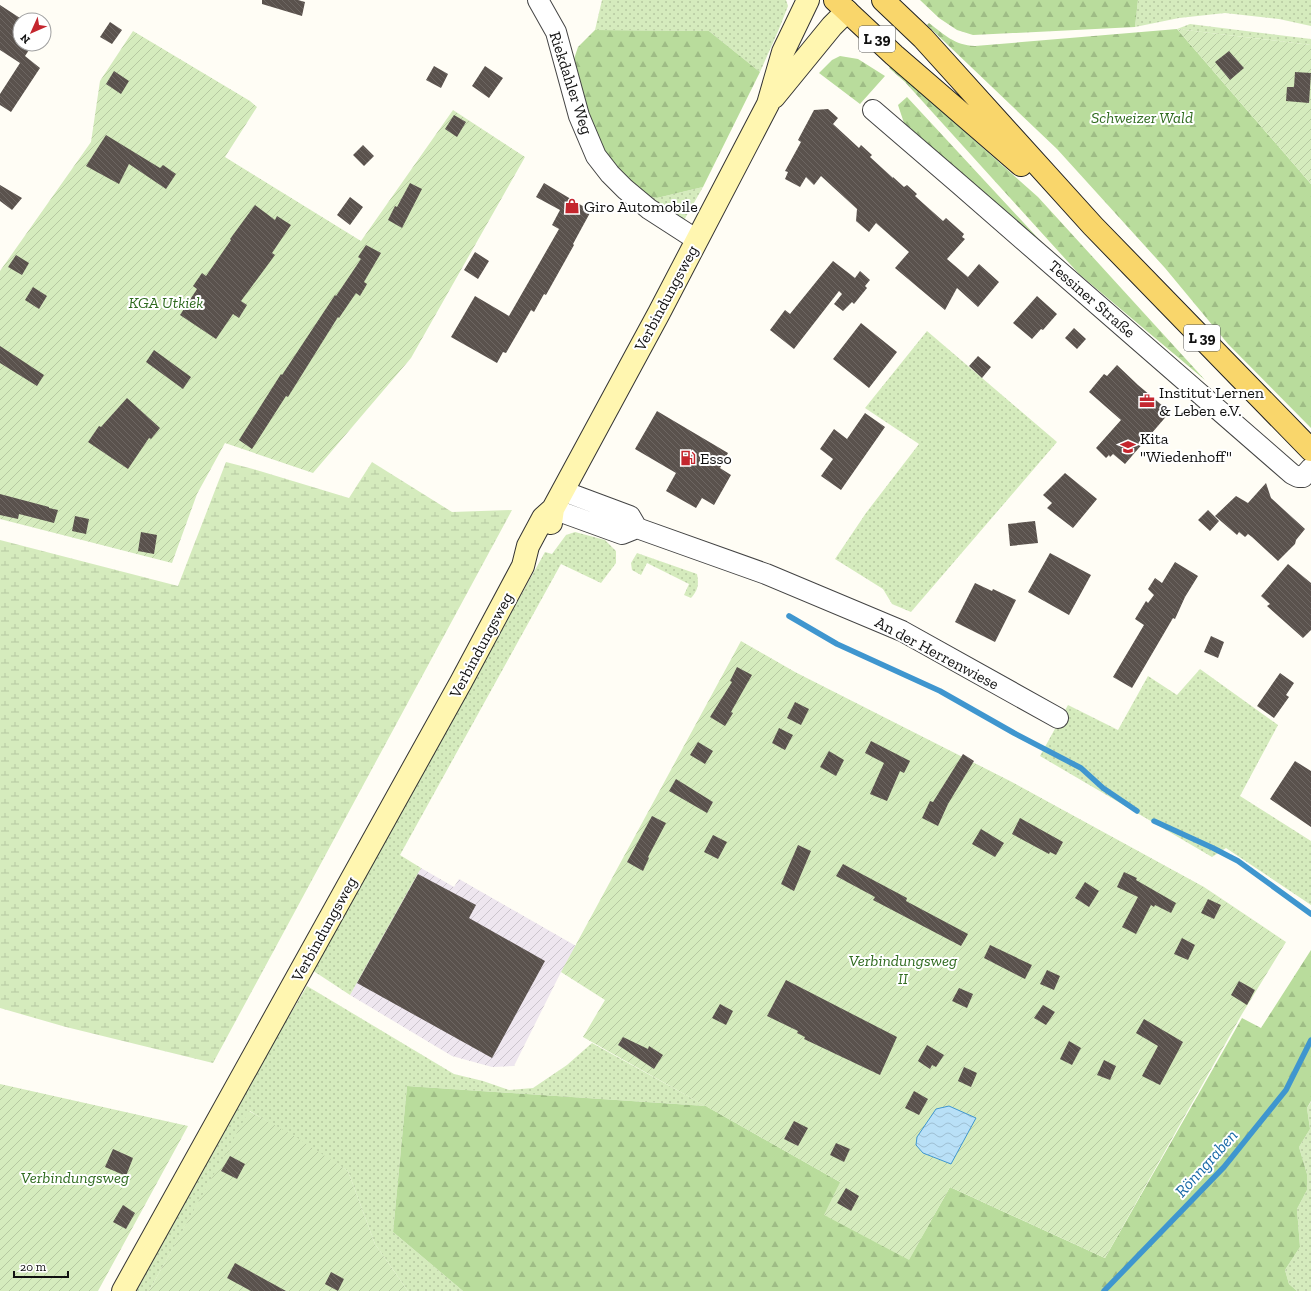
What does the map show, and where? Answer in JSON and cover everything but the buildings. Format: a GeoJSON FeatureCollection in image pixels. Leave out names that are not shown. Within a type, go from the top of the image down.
{"type":"FeatureCollection","features":[{"type":"Feature","properties":{"kind":"main road","name":"Verbindungsweg"},"geometry":{"type":"LineString","coordinates":[[123,1291],[458,689],[523,566],[538,550],[551,524],[558,500],[768,104],[783,52],[808,0]]}},
{"type":"Feature","properties":{"kind":"main road","name":"L 39"},"geometry":{"type":"LineString","coordinates":[[883,0],[923,38],[1093,226],[1311,450]]}},
{"type":"Feature","properties":{"kind":"main road","name":"Verbindungsweg"},"geometry":{"type":"LineString","coordinates":[[768,104],[832,26],[846,4]]}},
{"type":"Feature","properties":{"kind":"main road","name":"L 39"},"geometry":{"type":"LineString","coordinates":[[846,4],[899,59],[1093,226]]}},
{"type":"Feature","properties":{"kind":"street","name":"Riekdahler Weg"},"geometry":{"type":"LineString","coordinates":[[538,0],[556,32],[579,116],[596,156],[610,174],[649,209],[697,240]]}},
{"type":"Feature","properties":{"kind":"street","name":"Tessiner Straße"},"geometry":{"type":"LineString","coordinates":[[873,110],[1292,474],[1298,477],[1303,477],[1311,468]]}},
{"type":"Feature","properties":{"kind":"street","name":"An der Herrenwiese"},"geometry":{"type":"LineString","coordinates":[[558,500],[622,534],[637,528],[746,566],[902,631],[1058,718]]}},
{"type":"Feature","properties":{"kind":"shaded area"},"geometry":{"type":"Polygon","coordinates":[[[421,868],[454,887],[459,879],[576,946],[561,972],[514,1066],[492,1067],[452,1056],[350,995],[421,868]]]}},
{"type":"Feature","properties":{"kind":"green space"},"geometry":{"type":"Polygon","coordinates":[[[602,0],[786,0],[788,6],[760,72],[709,31],[595,30],[602,0]]]}},
{"type":"Feature","properties":{"kind":"green space"},"geometry":{"type":"Polygon","coordinates":[[[920,0],[1138,0],[1135,27],[973,35],[957,30],[939,18],[920,0]]]}},
{"type":"Feature","properties":{"kind":"green space"},"geometry":{"type":"Polygon","coordinates":[[[1138,0],[1311,0],[1311,26],[1279,19],[1225,13],[1179,18],[1135,27],[1138,0]]]}},
{"type":"Feature","properties":{"kind":"green space","name":"Schweizer Wald"},"geometry":{"type":"Polygon","coordinates":[[[929,23],[945,35],[961,44],[975,46],[1177,29],[1311,184],[1311,428],[1228,344],[1165,268],[1057,149],[927,25],[929,23]]]}},
{"type":"Feature","properties":{"kind":"green space"},"geometry":{"type":"Polygon","coordinates":[[[1190,24],[1311,39],[1311,45],[1177,29],[1190,24]]]}},
{"type":"Feature","properties":{"kind":"green space"},"geometry":{"type":"Polygon","coordinates":[[[1177,29],[1311,45],[1311,184],[1177,29]]]}},
{"type":"Feature","properties":{"kind":"green space"},"geometry":{"type":"Polygon","coordinates":[[[595,30],[709,31],[760,72],[703,187],[657,198],[646,196],[607,159],[592,134],[573,62],[578,47],[595,30]]]}},
{"type":"Feature","properties":{"kind":"green space","name":"KGA Utkiek"},"geometry":{"type":"Polygon","coordinates":[[[133,31],[250,101],[257,107],[225,157],[361,241],[453,110],[525,157],[411,358],[313,473],[225,443],[197,494],[172,563],[0,519],[0,271],[91,142],[100,81],[133,31]]]}},
{"type":"Feature","properties":{"kind":"green space"},"geometry":{"type":"Polygon","coordinates":[[[840,56],[858,59],[885,76],[860,104],[819,73],[832,60],[840,56]]]}},
{"type":"Feature","properties":{"kind":"green space"},"geometry":{"type":"Polygon","coordinates":[[[891,66],[1038,197],[1205,380],[1079,274],[905,82],[889,68],[891,66]]]}},
{"type":"Feature","properties":{"kind":"green space"},"geometry":{"type":"Polygon","coordinates":[[[907,97],[1048,249],[904,123],[898,105],[907,97]]]}},
{"type":"Feature","properties":{"kind":"green space"},"geometry":{"type":"Polygon","coordinates":[[[703,187],[683,222],[646,196],[657,198],[703,187]]]}},
{"type":"Feature","properties":{"kind":"green space"},"geometry":{"type":"Polygon","coordinates":[[[927,331],[1057,442],[911,612],[892,604],[883,589],[835,559],[866,513],[919,444],[865,408],[927,331]]]}},
{"type":"Feature","properties":{"kind":"green space"},"geometry":{"type":"Polygon","coordinates":[[[226,462],[349,498],[372,462],[452,512],[512,510],[213,1063],[66,1027],[0,1008],[0,540],[178,586],[226,462]]]}},
{"type":"Feature","properties":{"kind":"green space"},"geometry":{"type":"Polygon","coordinates":[[[575,532],[605,540],[616,551],[616,563],[601,583],[561,564],[400,855],[421,868],[350,995],[312,970],[545,552],[552,554],[566,535],[575,532]]]}},
{"type":"Feature","properties":{"kind":"green space"},"geometry":{"type":"Polygon","coordinates":[[[637,553],[697,574],[697,590],[691,598],[684,595],[689,584],[647,563],[641,575],[632,570],[631,563],[637,553]]]}},
{"type":"Feature","properties":{"kind":"green space","name":"Verbindungsweg II"},"geometry":{"type":"Polygon","coordinates":[[[741,641],[795,672],[1010,781],[1204,887],[1286,942],[1242,1014],[1105,1258],[950,1187],[909,1260],[824,1215],[840,1182],[583,1037],[605,1000],[561,972],[741,641]]]}},
{"type":"Feature","properties":{"kind":"green space"},"geometry":{"type":"Polygon","coordinates":[[[1200,669],[1278,725],[1240,796],[1311,841],[1311,905],[1226,848],[1212,857],[1040,756],[1068,705],[1118,730],[1148,676],[1177,695],[1200,669]]]}},
{"type":"Feature","properties":{"kind":"green space"},"geometry":{"type":"Polygon","coordinates":[[[1311,950],[1311,1101],[1307,1108],[1310,1129],[1299,1147],[1307,1174],[1307,1190],[1297,1209],[1300,1247],[1285,1270],[1289,1284],[1297,1291],[463,1291],[393,1232],[407,1086],[706,1106],[840,1182],[909,1259],[950,1187],[1105,1258],[1242,1018],[1261,1028],[1311,950]]]}},
{"type":"Feature","properties":{"kind":"green space"},"geometry":{"type":"Polygon","coordinates":[[[307,986],[454,1074],[483,1081],[509,1090],[533,1088],[567,1065],[592,1043],[706,1106],[407,1086],[393,1232],[463,1291],[408,1291],[375,1244],[348,1171],[250,1111],[149,1291],[133,1291],[237,1104],[307,986]]]}},
{"type":"Feature","properties":{"kind":"green space","name":"Verbindungsweg"},"geometry":{"type":"Polygon","coordinates":[[[0,1084],[188,1126],[98,1291],[0,1291],[0,1084]]]}},
{"type":"Feature","properties":{"kind":"green space"},"geometry":{"type":"Polygon","coordinates":[[[1311,1102],[1311,1291],[1297,1291],[1289,1284],[1285,1270],[1300,1247],[1297,1209],[1307,1190],[1307,1174],[1299,1147],[1310,1129],[1307,1108],[1311,1102]]]}},
{"type":"Feature","properties":{"kind":"green space"},"geometry":{"type":"Polygon","coordinates":[[[249,1111],[296,1137],[348,1171],[375,1244],[408,1291],[149,1291],[249,1111]]]}},
{"type":"Feature","properties":{"kind":"water"},"geometry":{"type":"Polygon","coordinates":[[[949,1106],[976,1118],[951,1164],[923,1153],[916,1145],[917,1137],[936,1109],[949,1106]]]}},
{"type":"Feature","properties":{"kind":"waterway"},"geometry":{"type":"LineString","coordinates":[[789,616],[837,644],[940,691],[1014,733],[1081,768],[1103,788],[1137,811]]}},
{"type":"Feature","properties":{"kind":"waterway"},"geometry":{"type":"LineString","coordinates":[[1154,821],[1238,861],[1311,914]]}},
{"type":"Feature","properties":{"kind":"waterway","name":"Rönngraben"},"geometry":{"type":"LineString","coordinates":[[1104,1291],[1224,1167],[1286,1090],[1311,1040]]}},
{"type":"Feature","properties":{"kind":"place","name":"Giro Automobile"},"geometry":{"type":"Point","coordinates":[572,206]}},
{"type":"Feature","properties":{"kind":"place","name":"Institut Lernen & Leben e.V."},"geometry":{"type":"Point","coordinates":[1147,401]}},
{"type":"Feature","properties":{"kind":"place","name":"Kita \"Wiedenhoff\""},"geometry":{"type":"Point","coordinates":[1128,447]}},
{"type":"Feature","properties":{"kind":"place","name":"Esso"},"geometry":{"type":"Point","coordinates":[688,458]}}]}
